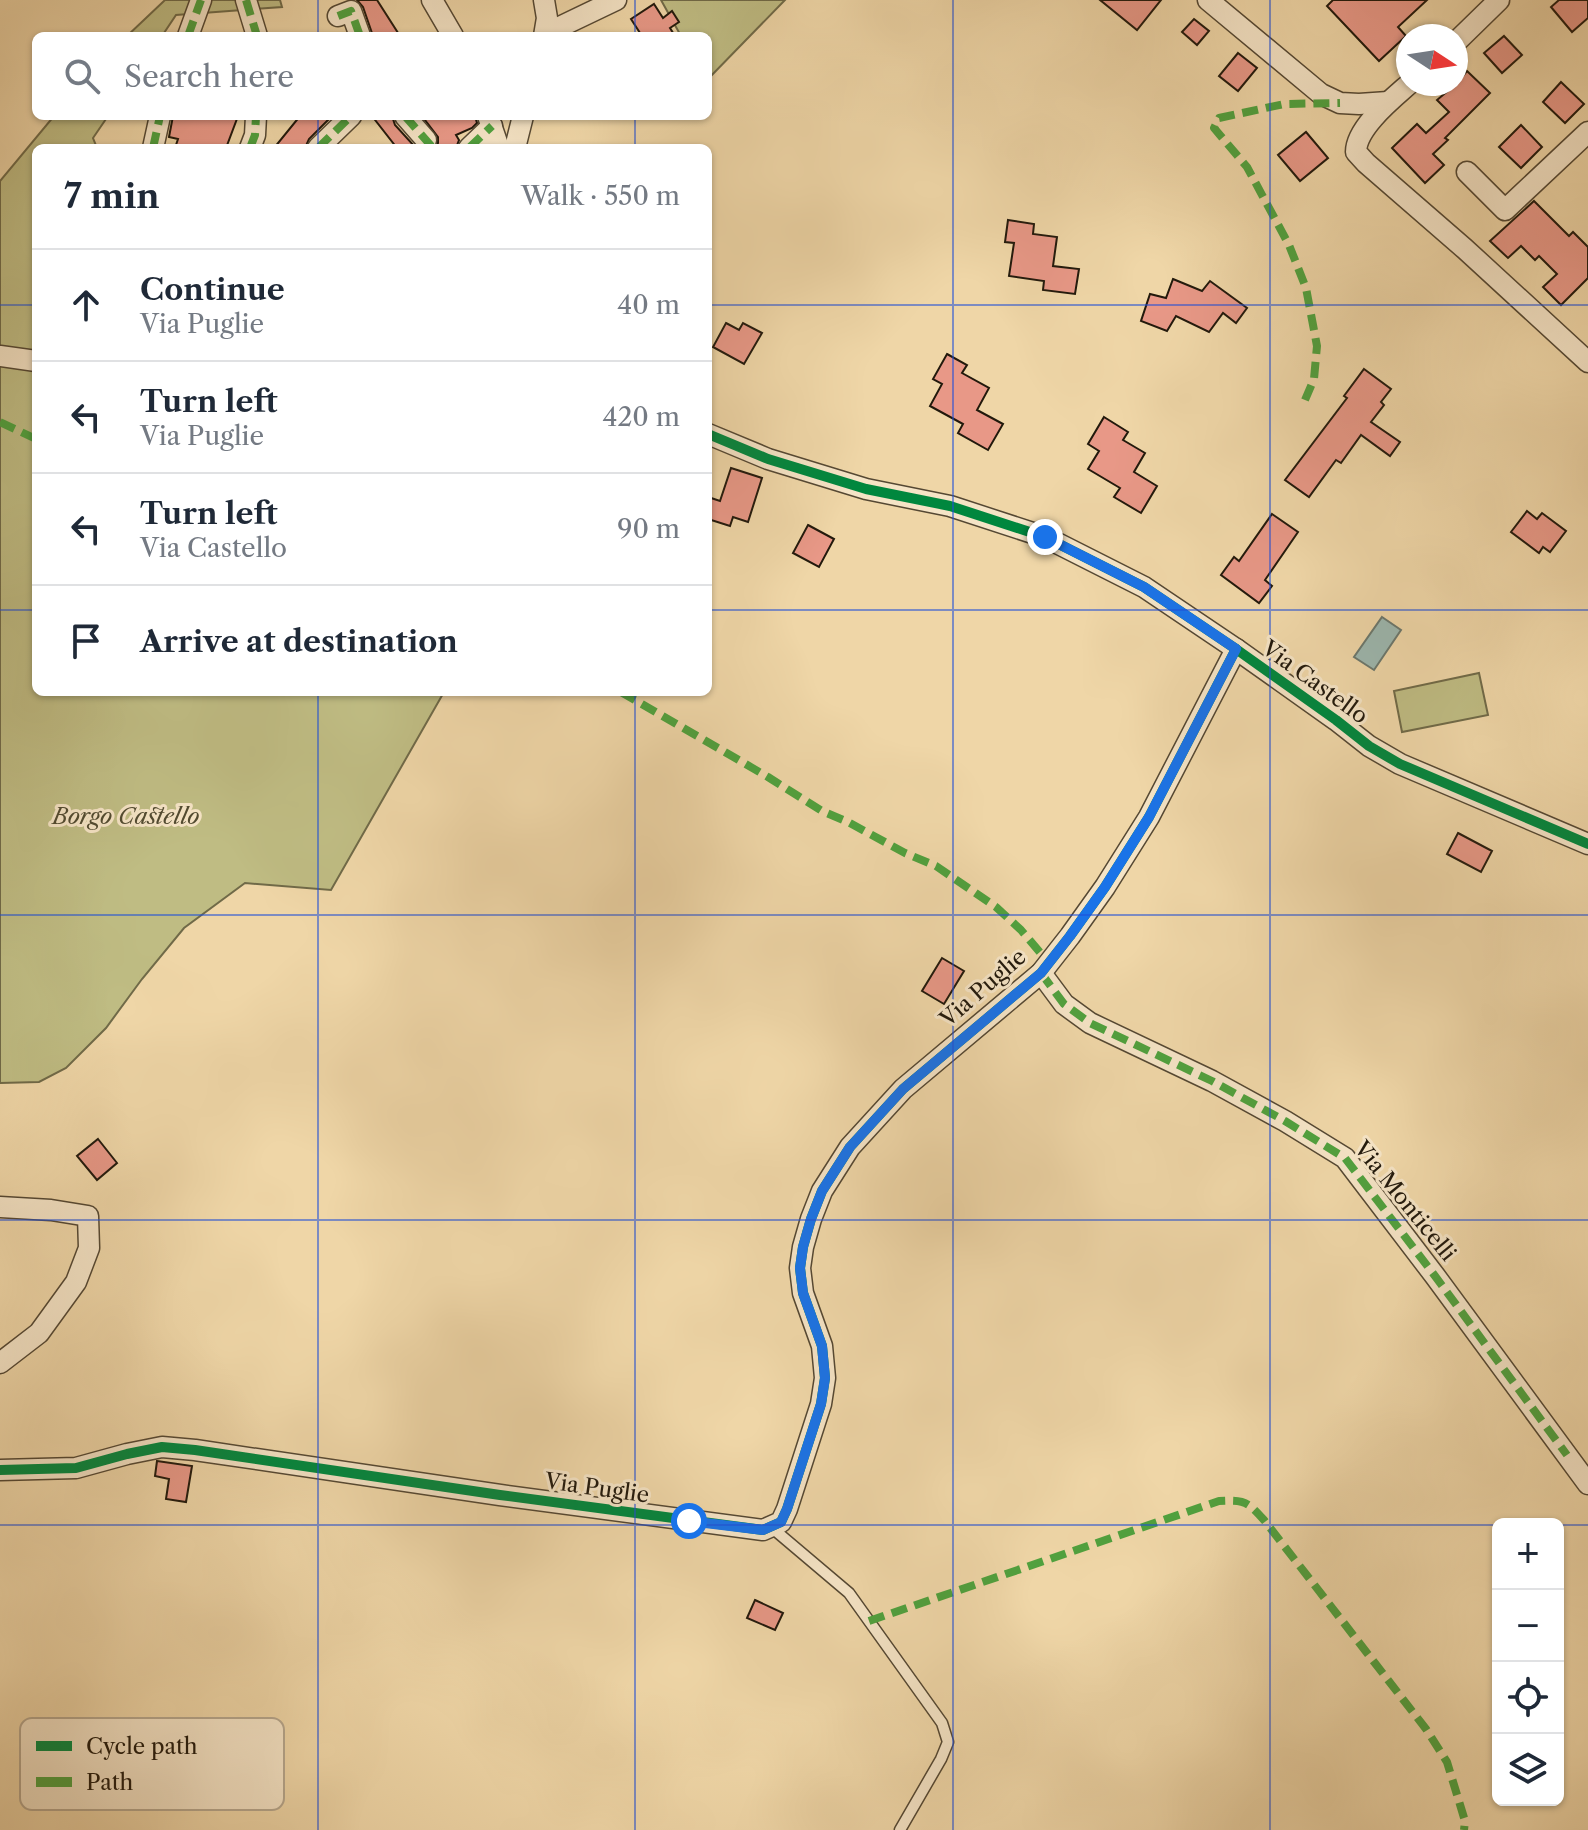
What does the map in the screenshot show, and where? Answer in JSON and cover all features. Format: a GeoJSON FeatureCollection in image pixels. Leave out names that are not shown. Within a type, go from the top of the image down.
{"type":"FeatureCollection","features":[{"type":"Feature","properties":{"kind":"street"},"geometry":{"type":"LineString","coordinates":[[189,32],[201,0]]}},
{"type":"Feature","properties":{"kind":"street"},"geometry":{"type":"LineString","coordinates":[[246,0],[256,32]]}},
{"type":"Feature","properties":{"kind":"street"},"geometry":{"type":"LineString","coordinates":[[432,0],[451,32]]}},
{"type":"Feature","properties":{"kind":"street"},"geometry":{"type":"LineString","coordinates":[[544,0],[547,18],[545,32]]}},
{"type":"Feature","properties":{"kind":"street"},"geometry":{"type":"LineString","coordinates":[[1208,0],[1321,94],[1340,103],[1388,102]]}},
{"type":"Feature","properties":{"kind":"street"},"geometry":{"type":"LineString","coordinates":[[1468,30],[1499,0]]}},
{"type":"Feature","properties":{"kind":"street"},"geometry":{"type":"LineString","coordinates":[[550,32],[613,1]]}},
{"type":"Feature","properties":{"kind":"street"},"geometry":{"type":"LineString","coordinates":[[338,16],[351,11],[359,32]]}},
{"type":"Feature","properties":{"kind":"street"},"geometry":{"type":"LineString","coordinates":[[1396,95],[1356,142],[1356,152],[1588,362]]}},
{"type":"Feature","properties":{"kind":"street"},"geometry":{"type":"LineString","coordinates":[[154,144],[159,120]]}},
{"type":"Feature","properties":{"kind":"street"},"geometry":{"type":"LineString","coordinates":[[252,144],[256,120]]}},
{"type":"Feature","properties":{"kind":"street"},"geometry":{"type":"LineString","coordinates":[[322,144],[347,120]]}},
{"type":"Feature","properties":{"kind":"street"},"geometry":{"type":"LineString","coordinates":[[408,120],[426,140]]}},
{"type":"Feature","properties":{"kind":"street"},"geometry":{"type":"LineString","coordinates":[[516,144],[522,120]]}},
{"type":"Feature","properties":{"kind":"street"},"geometry":{"type":"LineString","coordinates":[[472,144],[490,121]]}},
{"type":"Feature","properties":{"kind":"street"},"geometry":{"type":"LineString","coordinates":[[490,121],[498,144]]}},
{"type":"Feature","properties":{"kind":"street"},"geometry":{"type":"LineString","coordinates":[[1467,172],[1505,210],[1588,132]]}},
{"type":"Feature","properties":{"kind":"street"},"geometry":{"type":"LineString","coordinates":[[0,356],[32,360]]}},
{"type":"Feature","properties":{"kind":"street","name":"Via Castello"},"geometry":{"type":"LineString","coordinates":[[712,436],[768,459],[866,489],[950,506],[1045,537],[1144,587],[1236,649],[1369,746],[1400,764],[1588,844]]}},
{"type":"Feature","properties":{"kind":"street","name":"Via Puglie"},"geometry":{"type":"LineString","coordinates":[[0,1470],[76,1468],[162,1447],[763,1530],[781,1522],[821,1404],[825,1378],[822,1346],[803,1293],[800,1268],[811,1219],[822,1191],[850,1147],[903,1089],[1041,973],[1070,936],[1149,817],[1236,649]]}},
{"type":"Feature","properties":{"kind":"street","name":"Via Monticelli"},"geometry":{"type":"LineString","coordinates":[[1041,973],[1064,1004],[1090,1023],[1212,1081],[1345,1158],[1588,1484]]}},
{"type":"Feature","properties":{"kind":"street"},"geometry":{"type":"LineString","coordinates":[[0,1207],[88,1216],[89,1248],[76,1282],[39,1333],[0,1363]]}},
{"type":"Feature","properties":{"kind":"lane"},"geometry":{"type":"LineString","coordinates":[[771,1527],[849,1593],[942,1723],[948,1742],[900,1830]]}},
{"type":"Feature","properties":{"kind":"green space"},"geometry":{"type":"Polygon","coordinates":[[[165,0],[280,0],[282,7],[176,15],[165,32],[131,32],[165,0]]]}},
{"type":"Feature","properties":{"kind":"green space"},"geometry":{"type":"Polygon","coordinates":[[[661,0],[785,0],[712,75],[712,32],[679,32],[661,0]]]}},
{"type":"Feature","properties":{"kind":"green space","name":"Borgo Castello"},"geometry":{"type":"Polygon","coordinates":[[[51,120],[105,120],[93,138],[95,144],[32,144],[32,696],[442,696],[331,890],[245,883],[184,928],[106,1028],[66,1068],[39,1082],[0,1083],[0,181],[51,120]]]}},
{"type":"Feature","properties":{"kind":"green space"},"geometry":{"type":"Polygon","coordinates":[[[1479,673],[1488,715],[1402,732],[1394,691],[1479,673]]]}},
{"type":"Feature","properties":{"kind":"water"},"geometry":{"type":"Polygon","coordinates":[[[1382,617],[1401,630],[1374,670],[1354,657],[1382,617]]]}},
{"type":"Feature","properties":{"kind":"building"},"geometry":{"type":"Polygon","coordinates":[[[357,0],[377,0],[397,32],[372,32],[363,7],[357,0]]]}},
{"type":"Feature","properties":{"kind":"building"},"geometry":{"type":"Polygon","coordinates":[[[1100,0],[1161,0],[1137,30],[1100,0]]]}},
{"type":"Feature","properties":{"kind":"building"},"geometry":{"type":"Polygon","coordinates":[[[1333,0],[1427,0],[1401,24],[1396,24],[1396,45],[1379,61],[1327,6],[1333,0]]]}},
{"type":"Feature","properties":{"kind":"building"},"geometry":{"type":"Polygon","coordinates":[[[1559,0],[1588,0],[1588,18],[1572,32],[1551,7],[1559,0]]]}},
{"type":"Feature","properties":{"kind":"building"},"geometry":{"type":"Polygon","coordinates":[[[654,4],[663,18],[672,11],[679,22],[670,28],[672,32],[639,32],[631,19],[654,4]]]}},
{"type":"Feature","properties":{"kind":"building"},"geometry":{"type":"Polygon","coordinates":[[[1194,19],[1209,31],[1197,45],[1182,32],[1194,19]]]}},
{"type":"Feature","properties":{"kind":"building"},"geometry":{"type":"Polygon","coordinates":[[[1504,36],[1522,55],[1502,73],[1484,53],[1504,36]]]}},
{"type":"Feature","properties":{"kind":"building"},"geometry":{"type":"Polygon","coordinates":[[[1238,53],[1257,68],[1238,91],[1219,76],[1238,53]]]}},
{"type":"Feature","properties":{"kind":"building"},"geometry":{"type":"Polygon","coordinates":[[[1468,72],[1490,93],[1433,154],[1444,165],[1425,183],[1392,148],[1417,124],[1426,133],[1449,112],[1437,100],[1442,96],[1468,96],[1468,72]]]}},
{"type":"Feature","properties":{"kind":"building"},"geometry":{"type":"Polygon","coordinates":[[[1561,82],[1584,104],[1565,123],[1543,102],[1561,82]]]}},
{"type":"Feature","properties":{"kind":"building"},"geometry":{"type":"Polygon","coordinates":[[[172,120],[236,120],[228,144],[176,144],[178,139],[169,137],[172,120]]]}},
{"type":"Feature","properties":{"kind":"building"},"geometry":{"type":"Polygon","coordinates":[[[297,120],[328,120],[307,144],[277,144],[297,120]]]}},
{"type":"Feature","properties":{"kind":"building"},"geometry":{"type":"Polygon","coordinates":[[[375,120],[393,120],[412,144],[394,144],[375,120]]]}},
{"type":"Feature","properties":{"kind":"building"},"geometry":{"type":"Polygon","coordinates":[[[425,120],[476,120],[472,128],[456,135],[458,144],[438,144],[438,137],[425,120]]]}},
{"type":"Feature","properties":{"kind":"building"},"geometry":{"type":"Polygon","coordinates":[[[1521,125],[1542,147],[1521,168],[1499,147],[1521,125]]]}},
{"type":"Feature","properties":{"kind":"building"},"geometry":{"type":"Polygon","coordinates":[[[1306,132],[1328,158],[1300,181],[1278,155],[1306,132]]]}},
{"type":"Feature","properties":{"kind":"building"},"geometry":{"type":"Polygon","coordinates":[[[1534,201],[1569,236],[1573,232],[1588,247],[1588,278],[1561,305],[1543,287],[1557,274],[1539,256],[1535,260],[1521,246],[1508,258],[1490,241],[1534,201]]]}},
{"type":"Feature","properties":{"kind":"building"},"geometry":{"type":"Polygon","coordinates":[[[1008,220],[1034,224],[1033,234],[1057,237],[1053,266],[1079,269],[1075,294],[1043,290],[1044,281],[1009,276],[1014,243],[1005,242],[1008,220]]]}},
{"type":"Feature","properties":{"kind":"building"},"geometry":{"type":"Polygon","coordinates":[[[1173,279],[1202,291],[1210,281],[1247,308],[1236,323],[1223,313],[1209,332],[1176,316],[1167,331],[1141,321],[1150,294],[1166,298],[1173,279]]]}},
{"type":"Feature","properties":{"kind":"building"},"geometry":{"type":"Polygon","coordinates":[[[726,323],[739,330],[743,323],[762,333],[744,364],[713,347],[726,323]]]}},
{"type":"Feature","properties":{"kind":"building"},"geometry":{"type":"Polygon","coordinates":[[[947,354],[967,365],[962,373],[989,388],[977,410],[1003,424],[988,450],[958,433],[963,424],[930,406],[942,384],[933,379],[947,354]]]}},
{"type":"Feature","properties":{"kind":"building"},"geometry":{"type":"Polygon","coordinates":[[[1364,369],[1391,389],[1371,422],[1400,442],[1390,456],[1361,435],[1341,463],[1336,460],[1309,497],[1285,480],[1347,398],[1344,396],[1364,369]]]}},
{"type":"Feature","properties":{"kind":"building"},"geometry":{"type":"Polygon","coordinates":[[[1104,417],[1128,432],[1123,440],[1145,453],[1134,472],[1157,486],[1141,513],[1114,497],[1120,488],[1088,469],[1099,451],[1088,444],[1104,417]]]}},
{"type":"Feature","properties":{"kind":"building"},"geometry":{"type":"Polygon","coordinates":[[[731,468],[762,478],[748,522],[733,517],[730,526],[712,520],[712,498],[720,501],[731,468]]]}},
{"type":"Feature","properties":{"kind":"building"},"geometry":{"type":"Polygon","coordinates":[[[1527,511],[1537,519],[1542,513],[1566,531],[1550,552],[1543,547],[1539,553],[1511,532],[1527,511]]]}},
{"type":"Feature","properties":{"kind":"building"},"geometry":{"type":"Polygon","coordinates":[[[1272,514],[1298,532],[1265,580],[1272,586],[1259,603],[1221,575],[1234,557],[1239,561],[1272,514]]]}},
{"type":"Feature","properties":{"kind":"building"},"geometry":{"type":"Polygon","coordinates":[[[808,525],[834,539],[819,567],[793,553],[808,525]]]}},
{"type":"Feature","properties":{"kind":"building"},"geometry":{"type":"Polygon","coordinates":[[[1458,833],[1492,851],[1481,872],[1447,854],[1458,833]]]}},
{"type":"Feature","properties":{"kind":"building"},"geometry":{"type":"Polygon","coordinates":[[[942,958],[964,971],[944,1004],[922,991],[942,958]]]}},
{"type":"Feature","properties":{"kind":"building"},"geometry":{"type":"Polygon","coordinates":[[[98,1139],[117,1163],[97,1180],[77,1156],[98,1139]]]}},
{"type":"Feature","properties":{"kind":"building"},"geometry":{"type":"Polygon","coordinates":[[[157,1461],[192,1466],[186,1502],[166,1499],[169,1479],[155,1476],[157,1461]]]}},
{"type":"Feature","properties":{"kind":"building"},"geometry":{"type":"Polygon","coordinates":[[[755,1600],[783,1613],[775,1630],[747,1618],[755,1600]]]}},
{"type":"Feature","properties":{"kind":"marked path"},"geometry":{"type":"LineString","coordinates":[[189,32],[201,0]]}},
{"type":"Feature","properties":{"kind":"marked path"},"geometry":{"type":"LineString","coordinates":[[246,0],[256,32]]}},
{"type":"Feature","properties":{"kind":"marked path"},"geometry":{"type":"LineString","coordinates":[[338,16],[351,11],[359,32]]}},
{"type":"Feature","properties":{"kind":"marked path"},"geometry":{"type":"LineString","coordinates":[[1305,400],[1314,379],[1317,346],[1306,288],[1289,245],[1247,167],[1214,128],[1219,118],[1284,104],[1340,103]]}},
{"type":"Feature","properties":{"kind":"marked path"},"geometry":{"type":"LineString","coordinates":[[154,144],[159,120]]}},
{"type":"Feature","properties":{"kind":"marked path"},"geometry":{"type":"LineString","coordinates":[[252,144],[256,120]]}},
{"type":"Feature","properties":{"kind":"marked path"},"geometry":{"type":"LineString","coordinates":[[322,144],[347,120]]}},
{"type":"Feature","properties":{"kind":"marked path"},"geometry":{"type":"LineString","coordinates":[[408,120],[430,144]]}},
{"type":"Feature","properties":{"kind":"marked path"},"geometry":{"type":"LineString","coordinates":[[473,144],[492,126]]}},
{"type":"Feature","properties":{"kind":"marked path"},"geometry":{"type":"LineString","coordinates":[[0,422],[32,437]]}},
{"type":"Feature","properties":{"kind":"marked path"},"geometry":{"type":"LineString","coordinates":[[628,696],[822,811],[936,866],[996,907],[1049,963]]}},
{"type":"Feature","properties":{"kind":"marked path"},"geometry":{"type":"LineString","coordinates":[[1041,973],[1064,1004],[1090,1023],[1212,1081],[1345,1158],[1567,1455]]}},
{"type":"Feature","properties":{"kind":"marked path"},"geometry":{"type":"LineString","coordinates":[[869,1621],[1219,1501],[1245,1503],[1264,1520],[1426,1729],[1447,1762],[1465,1821],[1464,1830]]}},
{"type":"Feature","properties":{"kind":"cycle path"},"geometry":{"type":"LineString","coordinates":[[712,436],[768,459],[866,489],[950,506],[1045,537],[1144,587],[1236,649],[1369,746],[1400,764],[1588,844]]}},
{"type":"Feature","properties":{"kind":"cycle path"},"geometry":{"type":"LineString","coordinates":[[0,1470],[76,1468],[162,1447],[763,1530],[781,1522],[821,1404],[825,1378],[822,1346],[803,1293],[800,1268],[803,1247],[822,1191],[850,1147],[903,1089],[1041,973],[1070,936],[1149,817],[1236,649]]}},
{"type":"Feature","properties":{"kind":"route"},"geometry":{"type":"LineString","coordinates":[[689,1521],[763,1530],[781,1522],[821,1404],[825,1378],[822,1346],[803,1293],[800,1268],[803,1247],[822,1191],[850,1147],[903,1089],[1041,973],[1070,936],[1149,817],[1236,649],[1144,587],[1045,537]]}}]}
